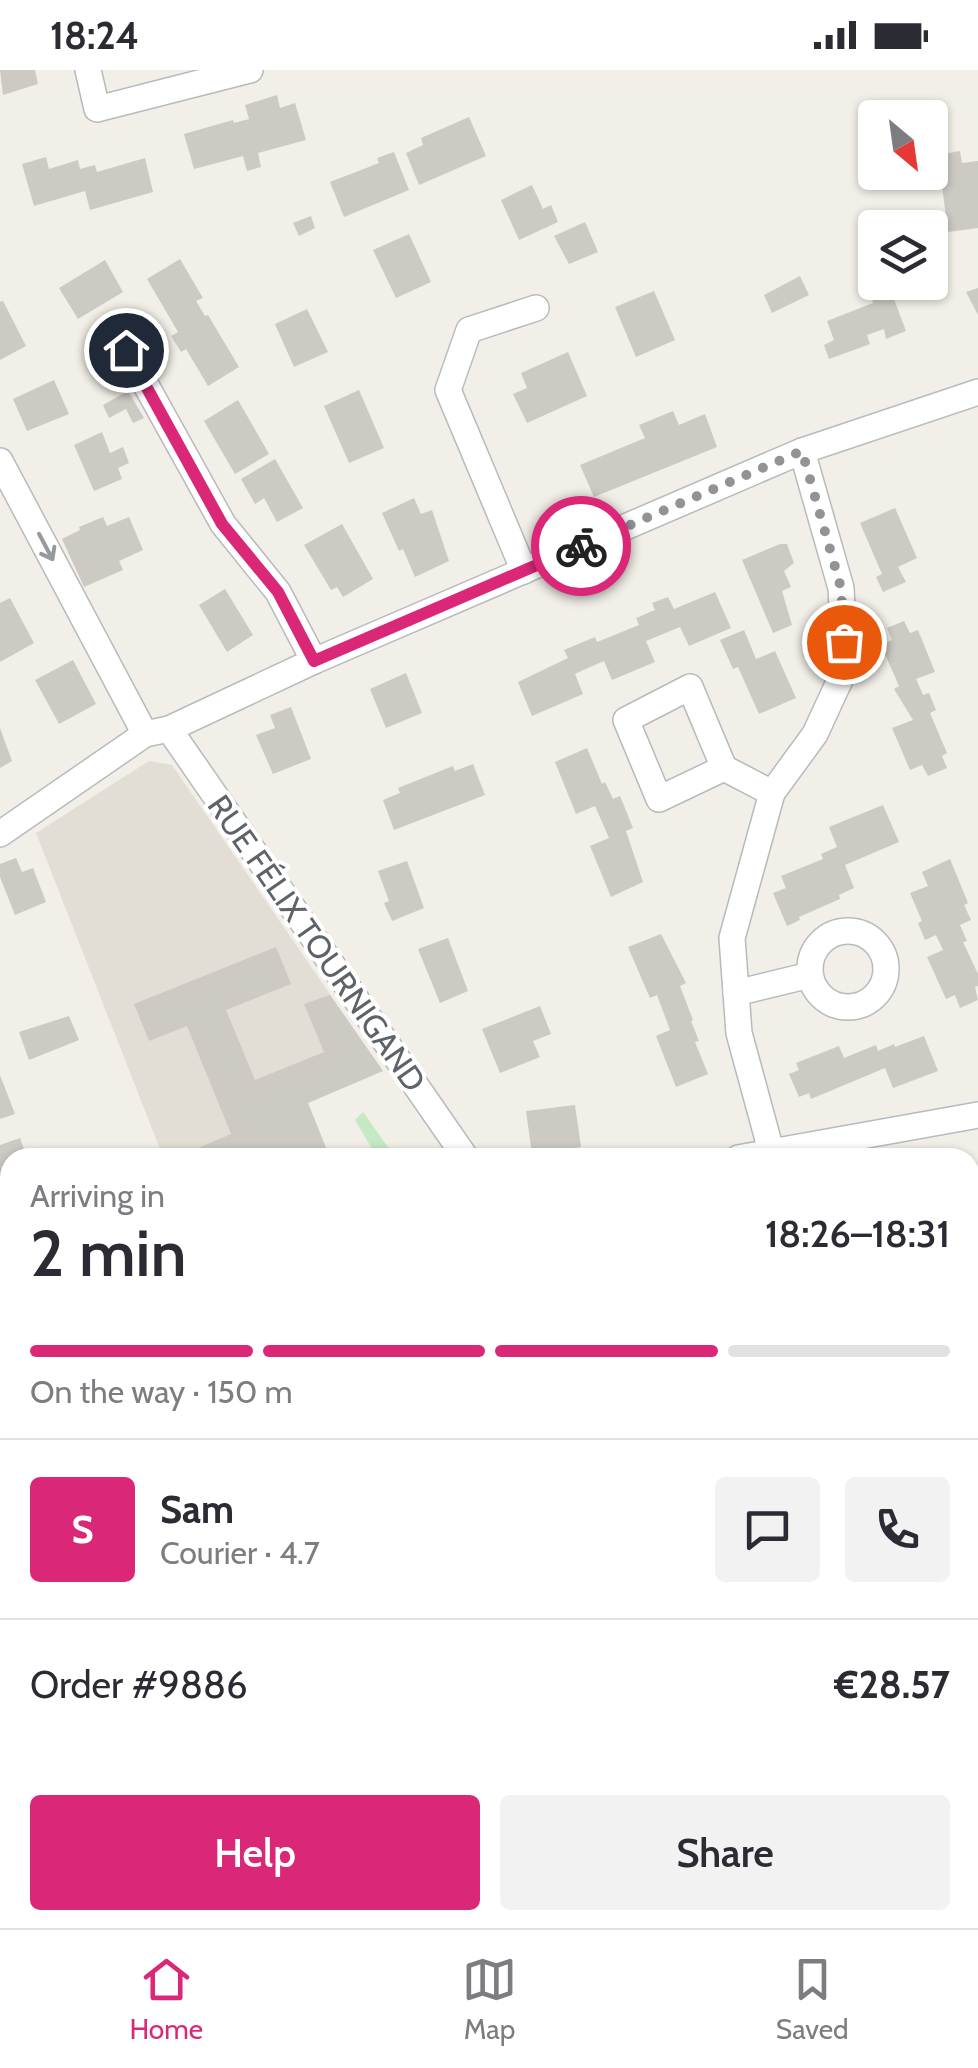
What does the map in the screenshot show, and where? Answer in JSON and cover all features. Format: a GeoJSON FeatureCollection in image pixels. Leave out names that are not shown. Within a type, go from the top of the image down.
{"type":"FeatureCollection","features":[{"type":"Feature","properties":{"kind":"street"},"geometry":{"type":"LineString","coordinates":[[88,70],[98,108],[250,70]]}},
{"type":"Feature","properties":{"kind":"street"},"geometry":{"type":"LineString","coordinates":[[524,571],[448,390],[469,330],[536,308]]}},
{"type":"Feature","properties":{"kind":"street"},"geometry":{"type":"LineString","coordinates":[[126,350],[222,524],[278,592],[314,661]]}},
{"type":"Feature","properties":{"kind":"street"},"geometry":{"type":"LineString","coordinates":[[0,834],[157,731],[802,451],[978,392]]}},
{"type":"Feature","properties":{"kind":"street"},"geometry":{"type":"LineString","coordinates":[[769,1148],[740,1033],[732,938],[772,793],[815,734],[845,669],[841,588],[802,451]]}},
{"type":"Feature","properties":{"kind":"street","name":"RUE FÉLIX TOURNIGAND"},"geometry":{"type":"LineString","coordinates":[[0,462],[157,731],[459,1148]]}},
{"type":"Feature","properties":{"kind":"street"},"geometry":{"type":"LineString","coordinates":[[724,768],[659,798],[626,720],[690,687],[724,768],[772,793]]}},
{"type":"Feature","properties":{"kind":"street"},"geometry":{"type":"LineString","coordinates":[[736,993],[810,976]]}},
{"type":"Feature","properties":{"kind":"street"},"geometry":{"type":"LineString","coordinates":[[803,1148],[978,1115]]}},
{"type":"Feature","properties":{"kind":"shaded area"},"geometry":{"type":"Polygon","coordinates":[[[149,761],[172,765],[383,1071],[308,1103],[326,1148],[160,1148],[36,833],[149,761]]]}},
{"type":"Feature","properties":{"kind":"green space"},"geometry":{"type":"Polygon","coordinates":[[[363,1112],[389,1148],[372,1148],[355,1120],[363,1112]]]}},
{"type":"Feature","properties":{"kind":"building"},"geometry":{"type":"Polygon","coordinates":[[[0,70],[35,70],[38,84],[3,95],[0,70]]]}},
{"type":"Feature","properties":{"kind":"building"},"geometry":{"type":"Polygon","coordinates":[[[277,95],[280,108],[295,103],[306,140],[258,153],[261,167],[247,171],[243,156],[194,169],[184,134],[249,119],[245,105],[277,95]]]}},
{"type":"Feature","properties":{"kind":"building"},"geometry":{"type":"Polygon","coordinates":[[[469,117],[486,156],[419,185],[406,153],[423,145],[421,138],[469,117]]]}},
{"type":"Feature","properties":{"kind":"building"},"geometry":{"type":"Polygon","coordinates":[[[960,151],[962,163],[978,161],[978,228],[948,232],[943,190],[948,190],[948,153],[960,151]]]}},
{"type":"Feature","properties":{"kind":"building"},"geometry":{"type":"Polygon","coordinates":[[[394,152],[409,190],[344,217],[330,182],[379,163],[377,158],[394,152]]]}},
{"type":"Feature","properties":{"kind":"building"},"geometry":{"type":"Polygon","coordinates":[[[46,157],[49,169],[78,160],[80,169],[95,165],[97,172],[145,158],[153,192],[90,210],[85,191],[34,206],[22,164],[46,157]]]}},
{"type":"Feature","properties":{"kind":"building"},"geometry":{"type":"Polygon","coordinates":[[[532,185],[543,209],[551,205],[558,222],[519,240],[501,200],[532,185]]]}},
{"type":"Feature","properties":{"kind":"building"},"geometry":{"type":"Polygon","coordinates":[[[311,216],[315,228],[299,236],[293,223],[311,216]]]}},
{"type":"Feature","properties":{"kind":"building"},"geometry":{"type":"Polygon","coordinates":[[[585,222],[598,252],[569,264],[554,236],[585,222]]]}},
{"type":"Feature","properties":{"kind":"building"},"geometry":{"type":"Polygon","coordinates":[[[409,234],[431,282],[396,298],[373,250],[409,234]]]}},
{"type":"Feature","properties":{"kind":"building"},"geometry":{"type":"Polygon","coordinates":[[[180,259],[203,298],[196,301],[239,367],[208,386],[186,349],[181,352],[171,336],[178,332],[147,279],[180,259]]]}},
{"type":"Feature","properties":{"kind":"building"},"geometry":{"type":"Polygon","coordinates":[[[105,260],[123,292],[78,319],[59,288],[105,260]]]}},
{"type":"Feature","properties":{"kind":"building"},"geometry":{"type":"Polygon","coordinates":[[[800,276],[809,295],[772,313],[764,295],[800,276]]]}},
{"type":"Feature","properties":{"kind":"building"},"geometry":{"type":"Polygon","coordinates":[[[978,288],[978,315],[966,292],[978,288]]]}},
{"type":"Feature","properties":{"kind":"building"},"geometry":{"type":"Polygon","coordinates":[[[654,291],[675,340],[636,357],[615,307],[654,291]]]}},
{"type":"Feature","properties":{"kind":"building"},"geometry":{"type":"Polygon","coordinates":[[[872,300],[894,300],[906,331],[886,339],[884,329],[867,335],[870,344],[829,359],[824,345],[834,340],[827,321],[872,300]]]}},
{"type":"Feature","properties":{"kind":"building"},"geometry":{"type":"Polygon","coordinates":[[[3,301],[26,346],[0,360],[0,302],[3,301]]]}},
{"type":"Feature","properties":{"kind":"building"},"geometry":{"type":"Polygon","coordinates":[[[307,309],[328,352],[294,367],[275,324],[307,309]]]}},
{"type":"Feature","properties":{"kind":"building"},"geometry":{"type":"Polygon","coordinates":[[[568,352],[587,396],[527,423],[513,394],[527,388],[521,373],[568,352]]]}},
{"type":"Feature","properties":{"kind":"building"},"geometry":{"type":"Polygon","coordinates":[[[54,380],[69,414],[27,431],[13,399],[54,380]]]}},
{"type":"Feature","properties":{"kind":"building"},"geometry":{"type":"Polygon","coordinates":[[[359,390],[384,448],[349,463],[324,406],[359,390]]]}},
{"type":"Feature","properties":{"kind":"building"},"geometry":{"type":"Polygon","coordinates":[[[128,391],[144,418],[133,423],[126,409],[109,418],[103,405],[128,391]]]}},
{"type":"Feature","properties":{"kind":"building"},"geometry":{"type":"Polygon","coordinates":[[[238,400],[269,454],[235,474],[204,421],[238,400]]]}},
{"type":"Feature","properties":{"kind":"building"},"geometry":{"type":"Polygon","coordinates":[[[673,411],[679,425],[705,414],[717,447],[594,497],[580,465],[645,438],[639,425],[673,411]]]}},
{"type":"Feature","properties":{"kind":"building"},"geometry":{"type":"Polygon","coordinates":[[[102,432],[110,453],[123,447],[129,463],[118,468],[122,479],[94,491],[74,445],[102,432]]]}},
{"type":"Feature","properties":{"kind":"building"},"geometry":{"type":"Polygon","coordinates":[[[275,459],[303,508],[277,522],[264,498],[255,504],[241,479],[275,459]]]}},
{"type":"Feature","properties":{"kind":"building"},"geometry":{"type":"Polygon","coordinates":[[[414,498],[421,514],[432,510],[449,561],[415,577],[382,513],[414,498]]]}},
{"type":"Feature","properties":{"kind":"building"},"geometry":{"type":"Polygon","coordinates":[[[895,508],[917,558],[898,567],[906,582],[883,592],[876,577],[882,574],[860,523],[895,508]]]}},
{"type":"Feature","properties":{"kind":"building"},"geometry":{"type":"Polygon","coordinates":[[[103,517],[107,526],[129,517],[143,550],[119,561],[123,570],[84,587],[62,539],[103,517]]]}},
{"type":"Feature","properties":{"kind":"building"},"geometry":{"type":"Polygon","coordinates":[[[342,524],[373,579],[343,597],[337,587],[331,590],[304,545],[342,524]]]}},
{"type":"Feature","properties":{"kind":"building"},"geometry":{"type":"Polygon","coordinates":[[[787,544],[794,563],[784,571],[791,587],[782,591],[792,625],[773,633],[742,560],[787,544]]]}},
{"type":"Feature","properties":{"kind":"building"},"geometry":{"type":"Polygon","coordinates":[[[225,589],[253,635],[227,652],[199,605],[225,589]]]}},
{"type":"Feature","properties":{"kind":"building"},"geometry":{"type":"Polygon","coordinates":[[[715,592],[731,628],[689,646],[680,627],[646,641],[655,662],[612,680],[604,661],[590,667],[575,674],[583,694],[532,716],[518,682],[568,658],[564,650],[639,625],[636,618],[655,610],[652,603],[668,597],[674,609],[715,592]]]}},
{"type":"Feature","properties":{"kind":"building"},"geometry":{"type":"Polygon","coordinates":[[[10,598],[34,643],[0,662],[0,603],[10,598]]]}},
{"type":"Feature","properties":{"kind":"building"},"geometry":{"type":"Polygon","coordinates":[[[904,621],[910,633],[918,630],[935,672],[916,679],[923,695],[929,693],[936,710],[930,713],[947,753],[942,756],[947,768],[928,776],[922,765],[910,770],[892,728],[913,720],[894,689],[899,686],[881,645],[892,640],[887,628],[904,621]]]}},
{"type":"Feature","properties":{"kind":"building"},"geometry":{"type":"Polygon","coordinates":[[[744,630],[756,659],[775,651],[796,698],[759,714],[738,667],[733,669],[720,640],[744,630]]]}},
{"type":"Feature","properties":{"kind":"building"},"geometry":{"type":"Polygon","coordinates":[[[73,660],[96,704],[59,724],[35,680],[73,660]]]}},
{"type":"Feature","properties":{"kind":"building"},"geometry":{"type":"Polygon","coordinates":[[[406,673],[422,713],[386,728],[370,689],[406,673]]]}},
{"type":"Feature","properties":{"kind":"building"},"geometry":{"type":"Polygon","coordinates":[[[291,707],[311,759],[273,774],[256,735],[275,728],[270,715],[291,707]]]}},
{"type":"Feature","properties":{"kind":"building"},"geometry":{"type":"Polygon","coordinates":[[[0,728],[12,761],[0,768],[0,728]]]}},
{"type":"Feature","properties":{"kind":"building"},"geometry":{"type":"Polygon","coordinates":[[[587,748],[602,784],[605,782],[613,799],[620,796],[633,828],[626,831],[643,882],[611,897],[590,846],[609,838],[595,806],[576,814],[555,762],[587,748]]]}},
{"type":"Feature","properties":{"kind":"building"},"geometry":{"type":"Polygon","coordinates":[[[473,764],[485,795],[394,830],[383,800],[400,793],[398,788],[453,766],[455,771],[473,764]]]}},
{"type":"Feature","properties":{"kind":"building"},"geometry":{"type":"Polygon","coordinates":[[[883,805],[899,842],[845,865],[854,888],[787,926],[773,893],[786,888],[781,876],[823,859],[821,854],[837,847],[829,827],[883,805]]]}},
{"type":"Feature","properties":{"kind":"building"},"geometry":{"type":"Polygon","coordinates":[[[16,858],[22,872],[33,868],[46,902],[15,915],[0,877],[0,864],[16,858]]]}},
{"type":"Feature","properties":{"kind":"building"},"geometry":{"type":"Polygon","coordinates":[[[950,859],[968,903],[964,905],[971,920],[960,925],[967,941],[963,942],[978,974],[978,1000],[960,1008],[955,995],[946,999],[927,957],[943,950],[936,935],[925,940],[910,893],[928,886],[922,872],[950,859]]]}},
{"type":"Feature","properties":{"kind":"building"},"geometry":{"type":"Polygon","coordinates":[[[407,861],[424,908],[392,921],[378,871],[407,861]]]}},
{"type":"Feature","properties":{"kind":"building"},"geometry":{"type":"Polygon","coordinates":[[[661,934],[686,983],[680,986],[708,1074],[676,1087],[656,1036],[670,1030],[657,995],[650,998],[628,947],[661,934]]]}},
{"type":"Feature","properties":{"kind":"building"},"geometry":{"type":"Polygon","coordinates":[[[448,938],[468,991],[440,1003],[418,949],[448,938]]]}},
{"type":"Feature","properties":{"kind":"building"},"geometry":{"type":"Polygon","coordinates":[[[276,947],[291,984],[226,1010],[255,1080],[324,1052],[304,1004],[330,995],[383,1071],[308,1103],[326,1148],[198,1148],[231,1134],[187,1026],[149,1041],[134,1004],[276,947]]]}},
{"type":"Feature","properties":{"kind":"building"},"geometry":{"type":"Polygon","coordinates":[[[540,1006],[551,1034],[533,1041],[540,1057],[500,1073],[482,1029],[540,1006]]]}},
{"type":"Feature","properties":{"kind":"building"},"geometry":{"type":"Polygon","coordinates":[[[69,1016],[79,1040],[29,1060],[19,1032],[69,1016]]]}},
{"type":"Feature","properties":{"kind":"building"},"geometry":{"type":"Polygon","coordinates":[[[924,1036],[938,1071],[893,1088],[885,1068],[811,1099],[809,1093],[799,1097],[789,1074],[799,1070],[796,1063],[839,1046],[844,1058],[876,1045],[878,1051],[924,1036]]]}},
{"type":"Feature","properties":{"kind":"building"},"geometry":{"type":"Polygon","coordinates":[[[0,1075],[15,1114],[0,1119],[0,1075]]]}},
{"type":"Feature","properties":{"kind":"building"},"geometry":{"type":"Polygon","coordinates":[[[575,1105],[581,1147],[531,1148],[526,1111],[575,1105]]]}},
{"type":"Feature","properties":{"kind":"building"},"geometry":{"type":"Polygon","coordinates":[[[20,1138],[24,1148],[0,1148],[20,1138]]]}},
{"type":"Feature","properties":{"kind":"way so far"},"geometry":{"type":"LineString","coordinates":[[581,546],[802,451],[841,588],[844,642]]}},
{"type":"Feature","properties":{"kind":"route"},"geometry":{"type":"LineString","coordinates":[[126,350],[222,524],[278,592],[314,661],[581,546]]}}]}
